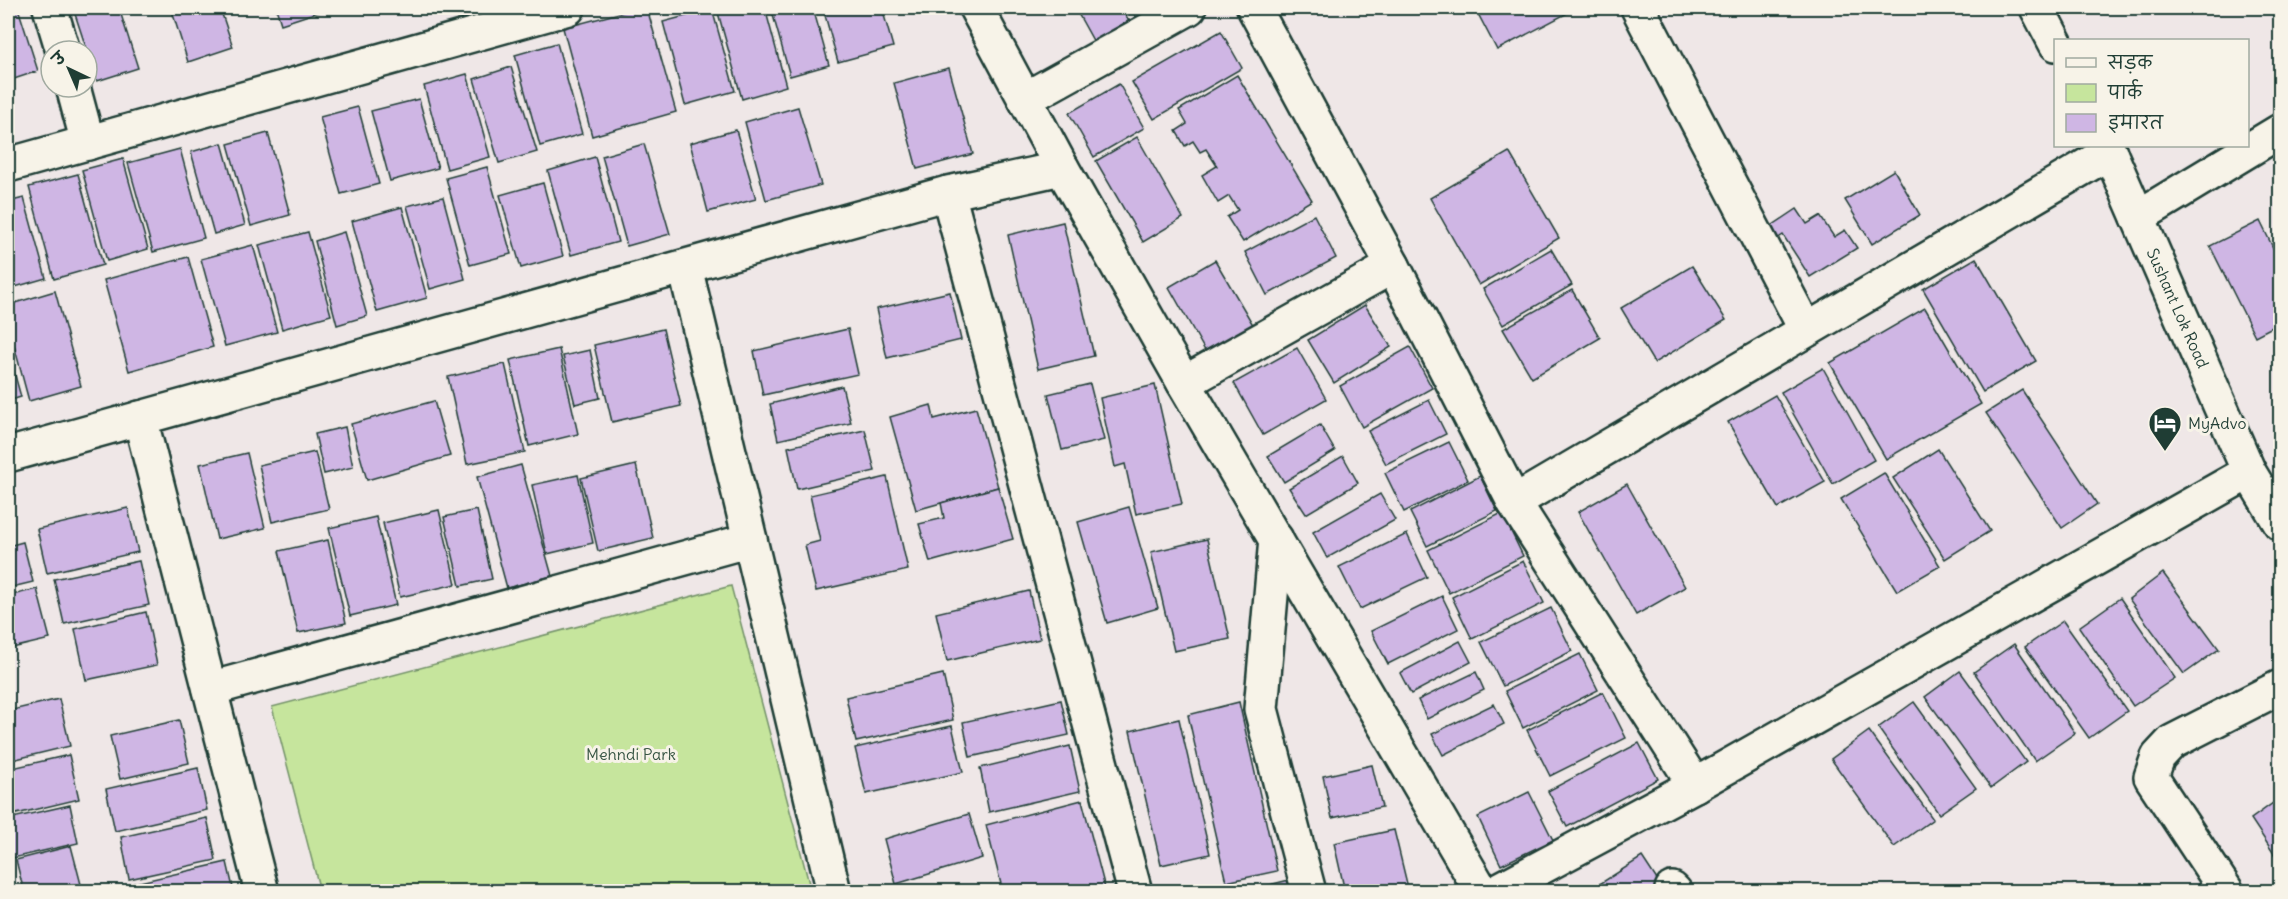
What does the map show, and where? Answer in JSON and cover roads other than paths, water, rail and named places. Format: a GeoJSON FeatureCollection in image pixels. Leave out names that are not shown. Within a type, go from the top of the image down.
{"type":"FeatureCollection","features":[{"type":"Feature","properties":{"kind":"street"},"geometry":{"type":"LineString","coordinates":[[50,8],[59,39]]}},
{"type":"Feature","properties":{"kind":"street"},"geometry":{"type":"LineString","coordinates":[[8,165],[568,8]]}},
{"type":"Feature","properties":{"kind":"street"},"geometry":{"type":"LineString","coordinates":[[976,8],[1062,168],[1184,384],[1482,891]]}},
{"type":"Feature","properties":{"kind":"street"},"geometry":{"type":"LineString","coordinates":[[1025,99],[1189,8]]}},
{"type":"Feature","properties":{"kind":"street"},"geometry":{"type":"LineString","coordinates":[[1254,8],[1393,266],[1514,502],[1695,785]]}},
{"type":"Feature","properties":{"kind":"street"},"geometry":{"type":"LineString","coordinates":[[1638,8],[1806,330]]}},
{"type":"Feature","properties":{"kind":"street"},"geometry":{"type":"LineString","coordinates":[[2037,8],[2054,42]]}},
{"type":"Feature","properties":{"kind":"street"},"geometry":{"type":"LineString","coordinates":[[76,99],[88,143]]}},
{"type":"Feature","properties":{"kind":"street"},"geometry":{"type":"LineString","coordinates":[[2138,217],[2280,131]]}},
{"type":"Feature","properties":{"kind":"street"},"geometry":{"type":"LineString","coordinates":[[1514,502],[2108,149]]}},
{"type":"Feature","properties":{"kind":"street","name":"Sushant Lok Road"},"geometry":{"type":"LineString","coordinates":[[2108,149],[2249,472],[2280,523]]}},
{"type":"Feature","properties":{"kind":"street"},"geometry":{"type":"LineString","coordinates":[[8,455],[948,193],[1062,168]]}},
{"type":"Feature","properties":{"kind":"street"},"geometry":{"type":"LineString","coordinates":[[948,193],[1135,891]]}},
{"type":"Feature","properties":{"kind":"street"},"geometry":{"type":"LineString","coordinates":[[1184,384],[1393,266]]}},
{"type":"Feature","properties":{"kind":"street"},"geometry":{"type":"LineString","coordinates":[[685,267],[834,891]]}},
{"type":"Feature","properties":{"kind":"street"},"geometry":{"type":"LineString","coordinates":[[140,418],[262,891]]}},
{"type":"Feature","properties":{"kind":"street"},"geometry":{"type":"LineString","coordinates":[[1496,891],[1695,785],[2249,472]]}},
{"type":"Feature","properties":{"kind":"street"},"geometry":{"type":"LineString","coordinates":[[1276,539],[1262,709],[1309,891]]}},
{"type":"Feature","properties":{"kind":"street"},"geometry":{"type":"LineString","coordinates":[[210,689],[750,540]]}},
{"type":"Feature","properties":{"kind":"street"},"geometry":{"type":"LineString","coordinates":[[2227,891],[2151,777],[2158,757],[2172,742],[2280,687]]}},
{"type":"Feature","properties":{"kind":"place","name":"MyAdvo"},"geometry":{"type":"Point","coordinates":[2165,452]}},
{"type":"Feature","properties":{"kind":"park label","name":"Mehndi Park"},"geometry":{"type":"Point","coordinates":[631,754]}}]}
